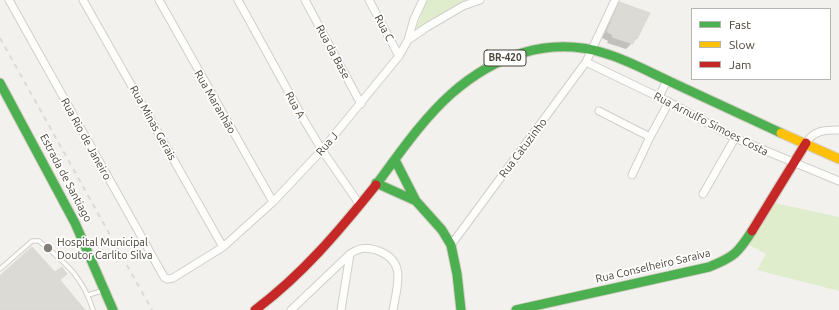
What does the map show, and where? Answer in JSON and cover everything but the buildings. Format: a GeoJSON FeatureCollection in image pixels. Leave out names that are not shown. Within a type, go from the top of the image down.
{"type":"FeatureCollection","features":[{"type":"Feature","properties":{"kind":"street","name":"Rua Rio de Janeiro"},"geometry":{"type":"LineString","coordinates":[[9,0],[164,277]]}},
{"type":"Feature","properties":{"kind":"street","name":"Rua Minas Gerais"},"geometry":{"type":"LineString","coordinates":[[83,0],[223,247]]}},
{"type":"Feature","properties":{"kind":"street","name":"Rua Maranhão"},"geometry":{"type":"LineString","coordinates":[[159,0],[272,202]]}},
{"type":"Feature","properties":{"kind":"street","name":"Rua A"},"geometry":{"type":"LineString","coordinates":[[238,0],[322,150],[360,205]]}},
{"type":"Feature","properties":{"kind":"street","name":"Rua da Base"},"geometry":{"type":"LineString","coordinates":[[305,0],[360,104]]}},
{"type":"Feature","properties":{"kind":"street","name":"Rua C"},"geometry":{"type":"LineString","coordinates":[[369,0],[399,56]]}},
{"type":"Feature","properties":{"kind":"street"},"geometry":{"type":"LineString","coordinates":[[408,40],[414,19],[423,0]]}},
{"type":"Feature","properties":{"kind":"street","name":"Rua J"},"geometry":{"type":"LineString","coordinates":[[164,277],[167,279],[173,278],[223,247],[272,202],[322,150],[399,56],[408,40],[463,6],[480,0]]}},
{"type":"Feature","properties":{"kind":"street","name":"Rua Catuzinho"},"geometry":{"type":"LineString","coordinates":[[451,245],[586,62],[615,0]]}},
{"type":"Feature","properties":{"kind":"street","name":"BR-420"},"geometry":{"type":"LineString","coordinates":[[254,310],[285,287],[316,256],[360,205],[439,104],[472,75],[492,63],[511,56],[546,47],[592,49],[667,80],[839,159]]}},
{"type":"Feature","properties":{"kind":"street","name":"Rua Arnulfo Simoes Costa"},"geometry":{"type":"LineString","coordinates":[[586,62],[669,102],[735,138],[839,181]]}},
{"type":"Feature","properties":{"kind":"street"},"geometry":{"type":"LineString","coordinates":[[659,97],[667,80]]}},
{"type":"Feature","properties":{"kind":"street","name":"Estrada de Santiago"},"geometry":{"type":"LineString","coordinates":[[0,83],[63,195],[106,289],[113,310]]}},
{"type":"Feature","properties":{"kind":"street"},"geometry":{"type":"LineString","coordinates":[[632,175],[669,102]]}},
{"type":"Feature","properties":{"kind":"street"},"geometry":{"type":"LineString","coordinates":[[599,111],[650,137]]}},
{"type":"Feature","properties":{"kind":"street"},"geometry":{"type":"LineString","coordinates":[[806,143],[817,132],[839,130]]}},
{"type":"Feature","properties":{"kind":"street"},"geometry":{"type":"LineString","coordinates":[[703,194],[735,138]]}},
{"type":"Feature","properties":{"kind":"street","name":"Rua Conselheiro Saraiva"},"geometry":{"type":"LineString","coordinates":[[516,310],[709,267],[727,260],[740,250],[806,143]]}},
{"type":"Feature","properties":{"kind":"street"},"geometry":{"type":"LineString","coordinates":[[395,160],[416,201],[442,230],[451,245],[462,307],[469,310]]}},
{"type":"Feature","properties":{"kind":"street"},"geometry":{"type":"LineString","coordinates":[[376,183],[416,201]]}},
{"type":"Feature","properties":{"kind":"street"},"geometry":{"type":"LineString","coordinates":[[291,310],[350,254],[365,247],[388,255],[394,260],[398,277],[393,310]]}},
{"type":"Feature","properties":{"kind":"street"},"geometry":{"type":"LineString","coordinates":[[341,310],[350,254]]}},
{"type":"Feature","properties":{"kind":"lane"},"geometry":{"type":"LineString","coordinates":[[0,269],[32,241],[38,240],[79,278],[88,295],[93,310]]}},
{"type":"Feature","properties":{"kind":"lane"},"geometry":{"type":"LineString","coordinates":[[88,295],[106,289]]}},
{"type":"Feature","properties":{"kind":"green space"},"geometry":{"type":"Polygon","coordinates":[[[427,0],[466,0],[419,31],[415,31],[427,0]]]}},
{"type":"Feature","properties":{"kind":"green space"},"geometry":{"type":"Polygon","coordinates":[[[775,203],[839,217],[839,291],[757,270],[766,254],[749,245],[775,203]]]}},
{"type":"Feature","properties":{"kind":"railway"},"geometry":{"type":"LineString","coordinates":[[0,38],[152,310]]}},
{"type":"Feature","properties":{"kind":"traffic: fast"},"geometry":{"type":"LineString","coordinates":[[376,185],[402,149],[430,115],[451,94],[485,69],[504,60],[542,48],[583,48],[622,59],[781,133]]}},
{"type":"Feature","properties":{"kind":"traffic: fast"},"geometry":{"type":"LineString","coordinates":[[0,83],[75,223],[113,310]]}},
{"type":"Feature","properties":{"kind":"traffic: fast"},"geometry":{"type":"LineString","coordinates":[[395,160],[416,201],[442,230],[451,245],[457,274],[461,310]]}},
{"type":"Feature","properties":{"kind":"traffic: fast"},"geometry":{"type":"LineString","coordinates":[[376,183],[416,201]]}},
{"type":"Feature","properties":{"kind":"traffic: fast"},"geometry":{"type":"LineString","coordinates":[[516,310],[709,267],[735,254],[752,231]]}},
{"type":"Feature","properties":{"kind":"traffic: slow"},"geometry":{"type":"LineString","coordinates":[[781,133],[839,159]]}},
{"type":"Feature","properties":{"kind":"traffic: jam"},"geometry":{"type":"LineString","coordinates":[[752,231],[806,143]]}},
{"type":"Feature","properties":{"kind":"traffic: jam"},"geometry":{"type":"LineString","coordinates":[[255,310],[289,282],[319,252],[376,185]]}},
{"type":"Feature","properties":{"kind":"place","name":"Hospital Municipal Doutor Carlito Silva"},"geometry":{"type":"Point","coordinates":[48,248]}}]}
